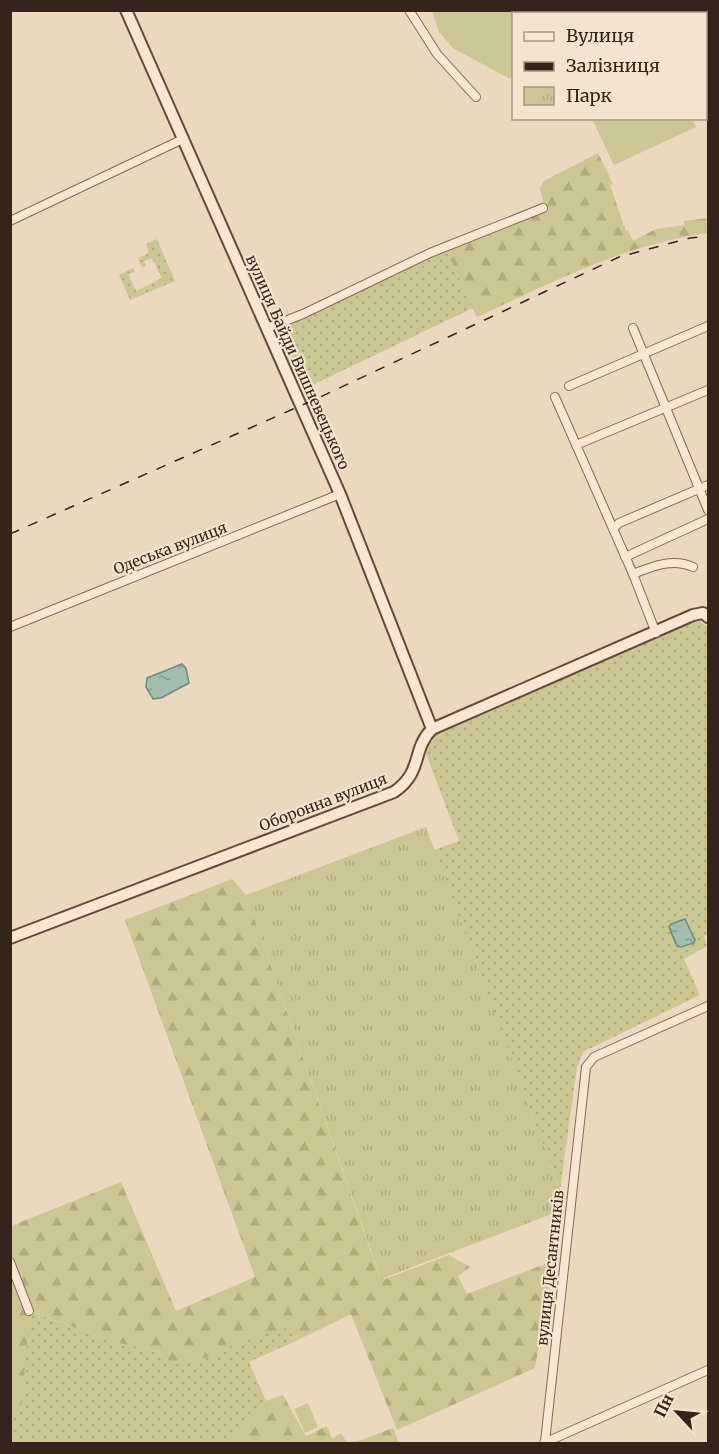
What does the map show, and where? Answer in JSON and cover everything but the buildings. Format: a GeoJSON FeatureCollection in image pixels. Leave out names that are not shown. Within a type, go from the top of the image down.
{"type":"FeatureCollection","features":[{"type":"Feature","properties":{"kind":"street","name":"вулиця Байди Вишневецького"},"geometry":{"type":"LineString","coordinates":[[126,10],[340,494],[432,729]]}},
{"type":"Feature","properties":{"kind":"street"},"geometry":{"type":"LineString","coordinates":[[409,10],[437,54],[476,98]]}},
{"type":"Feature","properties":{"kind":"street"},"geometry":{"type":"LineString","coordinates":[[10,221],[183,139]]}},
{"type":"Feature","properties":{"kind":"street"},"geometry":{"type":"LineString","coordinates":[[267,328],[303,314],[430,253],[543,208]]}},
{"type":"Feature","properties":{"kind":"street"},"geometry":{"type":"LineString","coordinates":[[569,386],[708,326]]}},
{"type":"Feature","properties":{"kind":"street"},"geometry":{"type":"LineString","coordinates":[[633,328],[708,510]]}},
{"type":"Feature","properties":{"kind":"street"},"geometry":{"type":"LineString","coordinates":[[576,445],[708,390]]}},
{"type":"Feature","properties":{"kind":"street"},"geometry":{"type":"LineString","coordinates":[[555,397],[633,574],[656,633]]}},
{"type":"Feature","properties":{"kind":"street"},"geometry":{"type":"LineString","coordinates":[[613,529],[619,523],[708,484]]}},
{"type":"Feature","properties":{"kind":"street","name":"Одеська вулиця"},"geometry":{"type":"LineString","coordinates":[[10,627],[340,494]]}},
{"type":"Feature","properties":{"kind":"street"},"geometry":{"type":"LineString","coordinates":[[625,557],[708,519]]}},
{"type":"Feature","properties":{"kind":"street"},"geometry":{"type":"LineString","coordinates":[[633,574],[665,563],[681,563],[693,567]]}},
{"type":"Feature","properties":{"kind":"street"},"geometry":{"type":"LineString","coordinates":[[432,729],[693,615],[703,613],[708,617]]}},
{"type":"Feature","properties":{"kind":"street","name":"Оборонна вулиця"},"geometry":{"type":"LineString","coordinates":[[10,938],[394,792],[413,772],[419,760],[420,744],[432,729]]}},
{"type":"Feature","properties":{"kind":"street","name":"вулиця Десантників"},"geometry":{"type":"LineString","coordinates":[[544,1443],[584,1071],[590,1059],[708,1006]]}},
{"type":"Feature","properties":{"kind":"street"},"geometry":{"type":"LineString","coordinates":[[10,1262],[29,1311]]}},
{"type":"Feature","properties":{"kind":"street"},"geometry":{"type":"LineString","coordinates":[[544,1443],[708,1370]]}},
{"type":"Feature","properties":{"kind":"green space"},"geometry":{"type":"Polygon","coordinates":[[[432,11],[616,12],[512,12],[512,78],[508,78],[453,48],[439,32],[432,11]]]}},
{"type":"Feature","properties":{"kind":"green space"},"geometry":{"type":"Polygon","coordinates":[[[592,120],[692,120],[696,127],[614,165],[592,120]]]}},
{"type":"Feature","properties":{"kind":"green space"},"geometry":{"type":"Polygon","coordinates":[[[598,153],[613,184],[610,185],[626,231],[628,230],[633,241],[656,229],[684,225],[684,221],[708,218],[708,233],[677,238],[618,255],[477,317],[446,250],[471,234],[543,202],[540,188],[544,181],[598,153]]]}},
{"type":"Feature","properties":{"kind":"green space"},"geometry":{"type":"Polygon","coordinates":[[[157,239],[175,281],[130,300],[119,275],[133,268],[135,272],[128,274],[136,291],[162,278],[152,258],[144,261],[146,266],[142,268],[138,258],[149,253],[146,244],[157,239]]]}},
{"type":"Feature","properties":{"kind":"green space"},"geometry":{"type":"Polygon","coordinates":[[[446,250],[473,308],[306,388],[307,391],[301,394],[272,336],[276,329],[431,254],[446,250]]]}},
{"type":"Feature","properties":{"kind":"green space"},"geometry":{"type":"Polygon","coordinates":[[[698,620],[708,627],[708,934],[704,937],[707,946],[684,959],[700,995],[583,1052],[577,1067],[560,1190],[434,850],[459,841],[423,746],[429,736],[698,620]]]}},
{"type":"Feature","properties":{"kind":"green space"},"geometry":{"type":"Polygon","coordinates":[[[426,827],[560,1190],[557,1212],[381,1279],[246,895],[426,827]]]}},
{"type":"Feature","properties":{"kind":"green space"},"geometry":{"type":"Polygon","coordinates":[[[232,879],[246,895],[379,1275],[385,1279],[449,1255],[470,1267],[458,1276],[467,1294],[553,1261],[535,1368],[397,1430],[351,1314],[294,1342],[291,1327],[227,1345],[209,1357],[174,1364],[154,1350],[113,1342],[30,1311],[21,1410],[11,1421],[11,1226],[121,1182],[176,1311],[255,1277],[125,920],[232,879]]]}},
{"type":"Feature","properties":{"kind":"green space"},"geometry":{"type":"Polygon","coordinates":[[[29,1311],[113,1342],[154,1350],[174,1364],[209,1357],[227,1345],[291,1326],[294,1342],[249,1362],[266,1401],[229,1443],[11,1443],[10,1421],[21,1410],[29,1311]]]}},
{"type":"Feature","properties":{"kind":"green space"},"geometry":{"type":"Polygon","coordinates":[[[283,1395],[306,1436],[327,1426],[332,1439],[341,1433],[347,1443],[229,1443],[266,1401],[283,1395]]]}},
{"type":"Feature","properties":{"kind":"green space"},"geometry":{"type":"Polygon","coordinates":[[[308,1403],[318,1427],[305,1433],[294,1409],[308,1403]]]}},
{"type":"Feature","properties":{"kind":"green space"},"geometry":{"type":"Polygon","coordinates":[[[393,1428],[399,1443],[353,1443],[393,1428]]]}},
{"type":"Feature","properties":{"kind":"water"},"geometry":{"type":"Polygon","coordinates":[[[182,664],[186,668],[189,683],[161,698],[153,699],[146,687],[147,678],[182,664]]]}},
{"type":"Feature","properties":{"kind":"water"},"geometry":{"type":"Polygon","coordinates":[[[685,919],[695,940],[694,943],[681,947],[677,946],[669,927],[685,919]]]}},
{"type":"Feature","properties":{"kind":"railway"},"geometry":{"type":"LineString","coordinates":[[10,534],[318,398],[619,257],[690,238],[708,236]]}}]}
